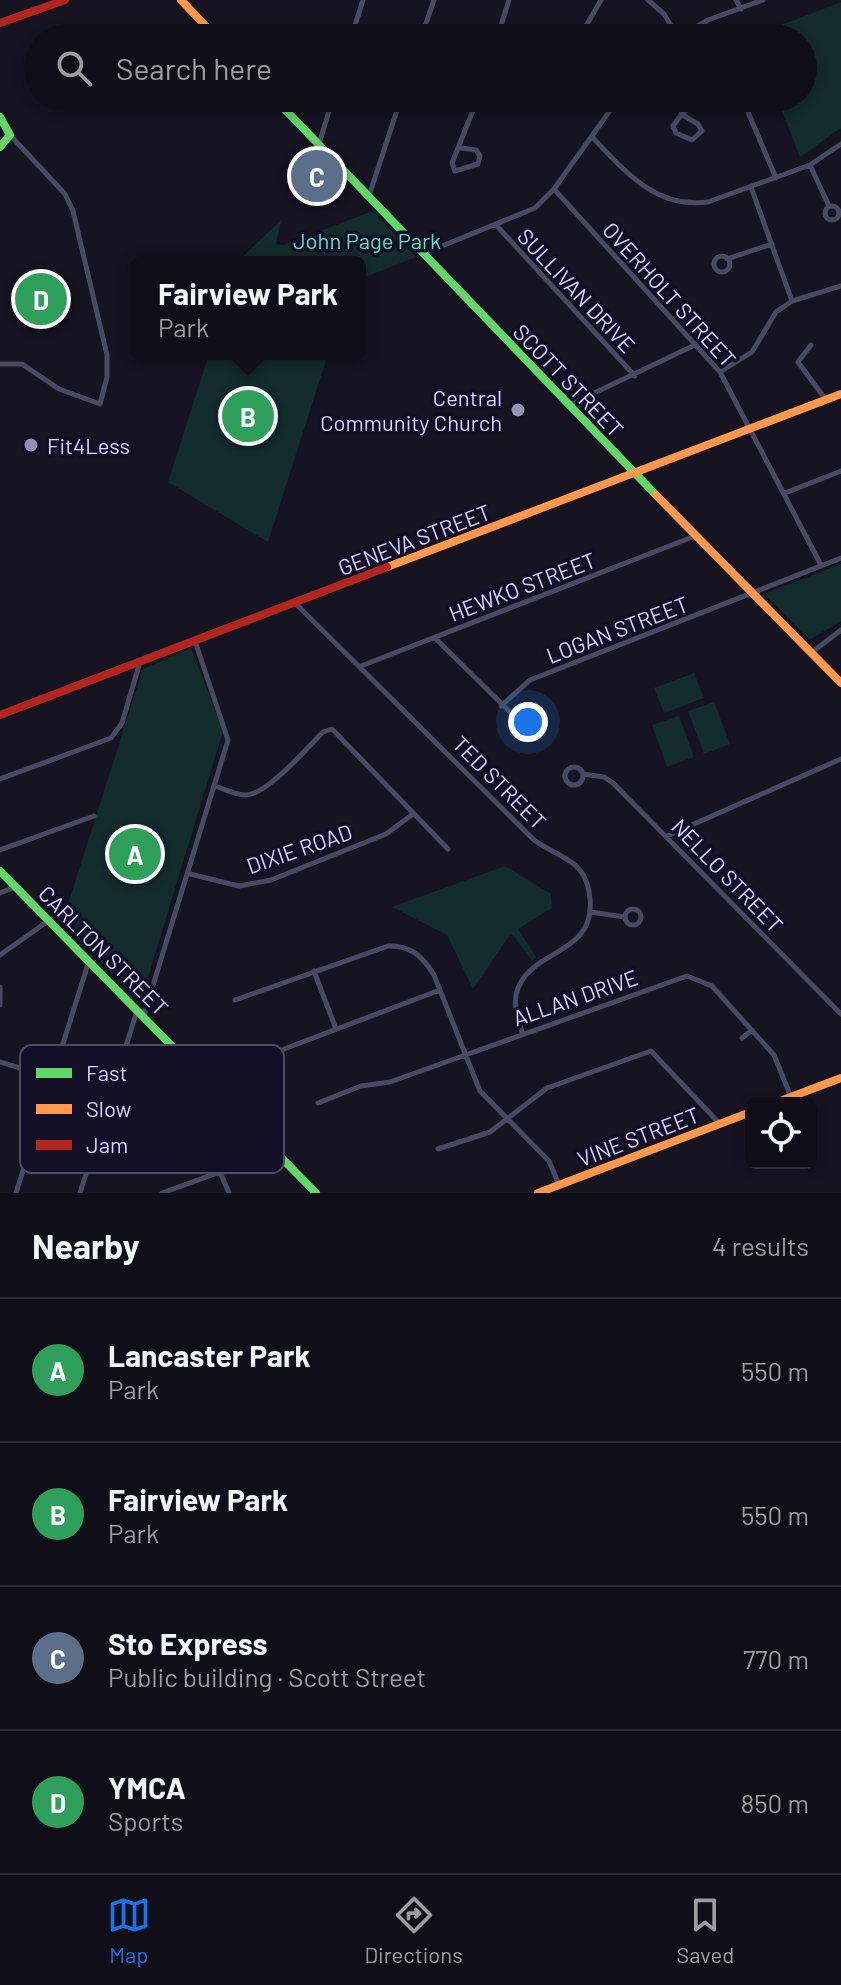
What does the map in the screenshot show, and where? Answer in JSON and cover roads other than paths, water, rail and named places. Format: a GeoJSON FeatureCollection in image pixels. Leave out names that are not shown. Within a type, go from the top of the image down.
{"type":"FeatureCollection","features":[{"type":"Feature","properties":{"kind":"main road"},"geometry":{"type":"LineString","coordinates":[[0,23],[65,0]]}},
{"type":"Feature","properties":{"kind":"main road"},"geometry":{"type":"LineString","coordinates":[[181,0],[204,24]]}},
{"type":"Feature","properties":{"kind":"main road","name":"SCOTT STREET"},"geometry":{"type":"LineString","coordinates":[[288,112],[695,536],[841,683]]}},
{"type":"Feature","properties":{"kind":"main road"},"geometry":{"type":"LineString","coordinates":[[0,117],[10,135],[0,147]]}},
{"type":"Feature","properties":{"kind":"main road","name":"GENEVA STREET"},"geometry":{"type":"LineString","coordinates":[[0,715],[841,394]]}},
{"type":"Feature","properties":{"kind":"main road","name":"CARLTON STREET"},"geometry":{"type":"LineString","coordinates":[[0,871],[51,919],[172,1045]]}},
{"type":"Feature","properties":{"kind":"main road"},"geometry":{"type":"LineString","coordinates":[[791,1097],[841,1078]]}},
{"type":"Feature","properties":{"kind":"main road","name":"VINE STREET"},"geometry":{"type":"LineString","coordinates":[[538,1193],[745,1114]]}},
{"type":"Feature","properties":{"kind":"main road","name":"CARLTON STREET"},"geometry":{"type":"LineString","coordinates":[[284,1161],[316,1193]]}},
{"type":"Feature","properties":{"kind":"street"},"geometry":{"type":"LineString","coordinates":[[355,24],[363,0]]}},
{"type":"Feature","properties":{"kind":"street"},"geometry":{"type":"LineString","coordinates":[[426,24],[434,0]]}},
{"type":"Feature","properties":{"kind":"street"},"geometry":{"type":"LineString","coordinates":[[501,24],[509,0]]}},
{"type":"Feature","properties":{"kind":"street"},"geometry":{"type":"LineString","coordinates":[[587,24],[601,0]]}},
{"type":"Feature","properties":{"kind":"street"},"geometry":{"type":"LineString","coordinates":[[648,0],[664,14],[669,24]]}},
{"type":"Feature","properties":{"kind":"street"},"geometry":{"type":"LineString","coordinates":[[736,0],[741,9]]}},
{"type":"Feature","properties":{"kind":"street"},"geometry":{"type":"LineString","coordinates":[[701,24],[763,0]]}},
{"type":"Feature","properties":{"kind":"street"},"geometry":{"type":"LineString","coordinates":[[319,144],[329,112]]}},
{"type":"Feature","properties":{"kind":"street"},"geometry":{"type":"LineString","coordinates":[[369,196],[396,112]]}},
{"type":"Feature","properties":{"kind":"street"},"geometry":{"type":"LineString","coordinates":[[461,148],[476,150],[480,156],[478,164],[455,171],[452,163],[461,148],[473,112]]}},
{"type":"Feature","properties":{"kind":"street"},"geometry":{"type":"LineString","coordinates":[[425,253],[535,208],[554,189],[609,112]]}},
{"type":"Feature","properties":{"kind":"street"},"geometry":{"type":"LineString","coordinates":[[681,114],[698,124],[702,131],[698,138],[692,140],[676,133],[673,126],[681,114],[683,112]]}},
{"type":"Feature","properties":{"kind":"street"},"geometry":{"type":"LineString","coordinates":[[748,112],[776,178]]}},
{"type":"Feature","properties":{"kind":"street"},"geometry":{"type":"LineString","coordinates":[[0,364],[22,364],[59,389],[100,404],[108,366],[73,211],[65,194],[10,135]]}},
{"type":"Feature","properties":{"kind":"street"},"geometry":{"type":"LineString","coordinates":[[592,137],[641,186],[676,202],[708,202],[751,187],[810,165],[841,144]]}},
{"type":"Feature","properties":{"kind":"street"},"geometry":{"type":"LineString","coordinates":[[810,165],[829,206]]}},
{"type":"Feature","properties":{"kind":"street"},"geometry":{"type":"LineString","coordinates":[[751,187],[792,301]]}},
{"type":"Feature","properties":{"kind":"street","name":"OVERHOLT STREET"},"geometry":{"type":"LineString","coordinates":[[554,189],[720,372],[753,428],[821,565]]}},
{"type":"Feature","properties":{"kind":"street","name":"SULLIVAN DRIVE"},"geometry":{"type":"LineString","coordinates":[[496,225],[635,376]]}},
{"type":"Feature","properties":{"kind":"street"},"geometry":{"type":"LineString","coordinates":[[727,259],[772,244]]}},
{"type":"Feature","properties":{"kind":"street"},"geometry":{"type":"LineString","coordinates":[[720,372],[752,352],[772,317],[792,301],[841,286]]}},
{"type":"Feature","properties":{"kind":"street"},"geometry":{"type":"LineString","coordinates":[[569,405],[697,344]]}},
{"type":"Feature","properties":{"kind":"street"},"geometry":{"type":"LineString","coordinates":[[811,345],[798,362],[826,400]]}},
{"type":"Feature","properties":{"kind":"street"},"geometry":{"type":"LineString","coordinates":[[785,493],[841,471]]}},
{"type":"Feature","properties":{"kind":"street","name":"HEWKO STREET"},"geometry":{"type":"LineString","coordinates":[[361,666],[695,536]]}},
{"type":"Feature","properties":{"kind":"street","name":"LOGAN STREET"},"geometry":{"type":"LineString","coordinates":[[501,706],[530,680],[841,558]]}},
{"type":"Feature","properties":{"kind":"street","name":"TED STREET"},"geometry":{"type":"LineString","coordinates":[[295,603],[534,840],[579,868],[589,887],[591,912]]}},
{"type":"Feature","properties":{"kind":"street"},"geometry":{"type":"LineString","coordinates":[[811,653],[841,630]]}},
{"type":"Feature","properties":{"kind":"street"},"geometry":{"type":"LineString","coordinates":[[435,638],[517,719]]}},
{"type":"Feature","properties":{"kind":"street"},"geometry":{"type":"LineString","coordinates":[[129,1045],[190,874],[228,740],[195,641]]}},
{"type":"Feature","properties":{"kind":"street"},"geometry":{"type":"LineString","coordinates":[[0,779],[111,738],[122,723],[140,662]]}},
{"type":"Feature","properties":{"kind":"street"},"geometry":{"type":"LineString","coordinates":[[215,786],[246,795],[256,792],[275,779],[323,732],[332,729],[448,849]]}},
{"type":"Feature","properties":{"kind":"street"},"geometry":{"type":"LineString","coordinates":[[667,836],[841,759]]}},
{"type":"Feature","properties":{"kind":"street","name":"NELLO STREET"},"geometry":{"type":"LineString","coordinates":[[583,774],[604,777],[613,783],[841,1014]]}},
{"type":"Feature","properties":{"kind":"street","name":"DIXIE ROAD"},"geometry":{"type":"LineString","coordinates":[[190,874],[239,886],[271,880],[386,834],[413,814]]}},
{"type":"Feature","properties":{"kind":"street"},"geometry":{"type":"LineString","coordinates":[[0,850],[94,816]]}},
{"type":"Feature","properties":{"kind":"street"},"geometry":{"type":"LineString","coordinates":[[0,893],[15,887]]}},
{"type":"Feature","properties":{"kind":"street"},"geometry":{"type":"LineString","coordinates":[[522,1032],[514,1004],[521,981],[543,960],[567,950],[591,912],[624,917]]}},
{"type":"Feature","properties":{"kind":"street"},"geometry":{"type":"LineString","coordinates":[[0,955],[51,919]]}},
{"type":"Feature","properties":{"kind":"street"},"geometry":{"type":"LineString","coordinates":[[235,1000],[398,945],[424,958],[480,1091],[506,1121],[549,1161],[559,1185]]}},
{"type":"Feature","properties":{"kind":"street"},"geometry":{"type":"LineString","coordinates":[[63,1045],[89,959]]}},
{"type":"Feature","properties":{"kind":"street"},"geometry":{"type":"LineString","coordinates":[[314,971],[336,1029]]}},
{"type":"Feature","properties":{"kind":"street","name":"ALLAN DRIVE"},"geometry":{"type":"LineString","coordinates":[[318,1103],[361,1086],[390,1082],[522,1032],[687,976],[712,986],[774,1055],[791,1097]]}},
{"type":"Feature","properties":{"kind":"street"},"geometry":{"type":"LineString","coordinates":[[0,987],[0,1005]]}},
{"type":"Feature","properties":{"kind":"street"},"geometry":{"type":"LineString","coordinates":[[284,1049],[440,990]]}},
{"type":"Feature","properties":{"kind":"street"},"geometry":{"type":"LineString","coordinates":[[742,1038],[752,1030]]}},
{"type":"Feature","properties":{"kind":"street"},"geometry":{"type":"LineString","coordinates":[[438,1149],[490,1132],[547,1088],[651,1051],[720,1124]]}},
{"type":"Feature","properties":{"kind":"street"},"geometry":{"type":"LineString","coordinates":[[0,1062],[20,1068]]}},
{"type":"Feature","properties":{"kind":"street"},"geometry":{"type":"LineString","coordinates":[[16,1193],[22,1173]]}},
{"type":"Feature","properties":{"kind":"street"},"geometry":{"type":"LineString","coordinates":[[80,1193],[86,1173]]}},
{"type":"Feature","properties":{"kind":"street"},"geometry":{"type":"LineString","coordinates":[[162,1193],[217,1173]]}},
{"type":"Feature","properties":{"kind":"street"},"geometry":{"type":"LineString","coordinates":[[220,1173],[229,1193]]}},
{"type":"Feature","properties":{"kind":"place","name":"Sto Express"},"geometry":{"type":"Point","coordinates":[317,176]}},
{"type":"Feature","properties":{"kind":"place","name":"YMCA"},"geometry":{"type":"Point","coordinates":[41,299]}},
{"type":"Feature","properties":{"kind":"place","name":"Central Community Church"},"geometry":{"type":"Point","coordinates":[518,410]}},
{"type":"Feature","properties":{"kind":"place","name":"Fairview Park"},"geometry":{"type":"Point","coordinates":[248,416]}},
{"type":"Feature","properties":{"kind":"place","name":"Fit4Less"},"geometry":{"type":"Point","coordinates":[31,445]}},
{"type":"Feature","properties":{"kind":"place","name":"Lancaster Park"},"geometry":{"type":"Point","coordinates":[135,854]}},
{"type":"Feature","properties":{"kind":"park label","name":"John Page Park"},"geometry":{"type":"Point","coordinates":[367,240]}}]}
